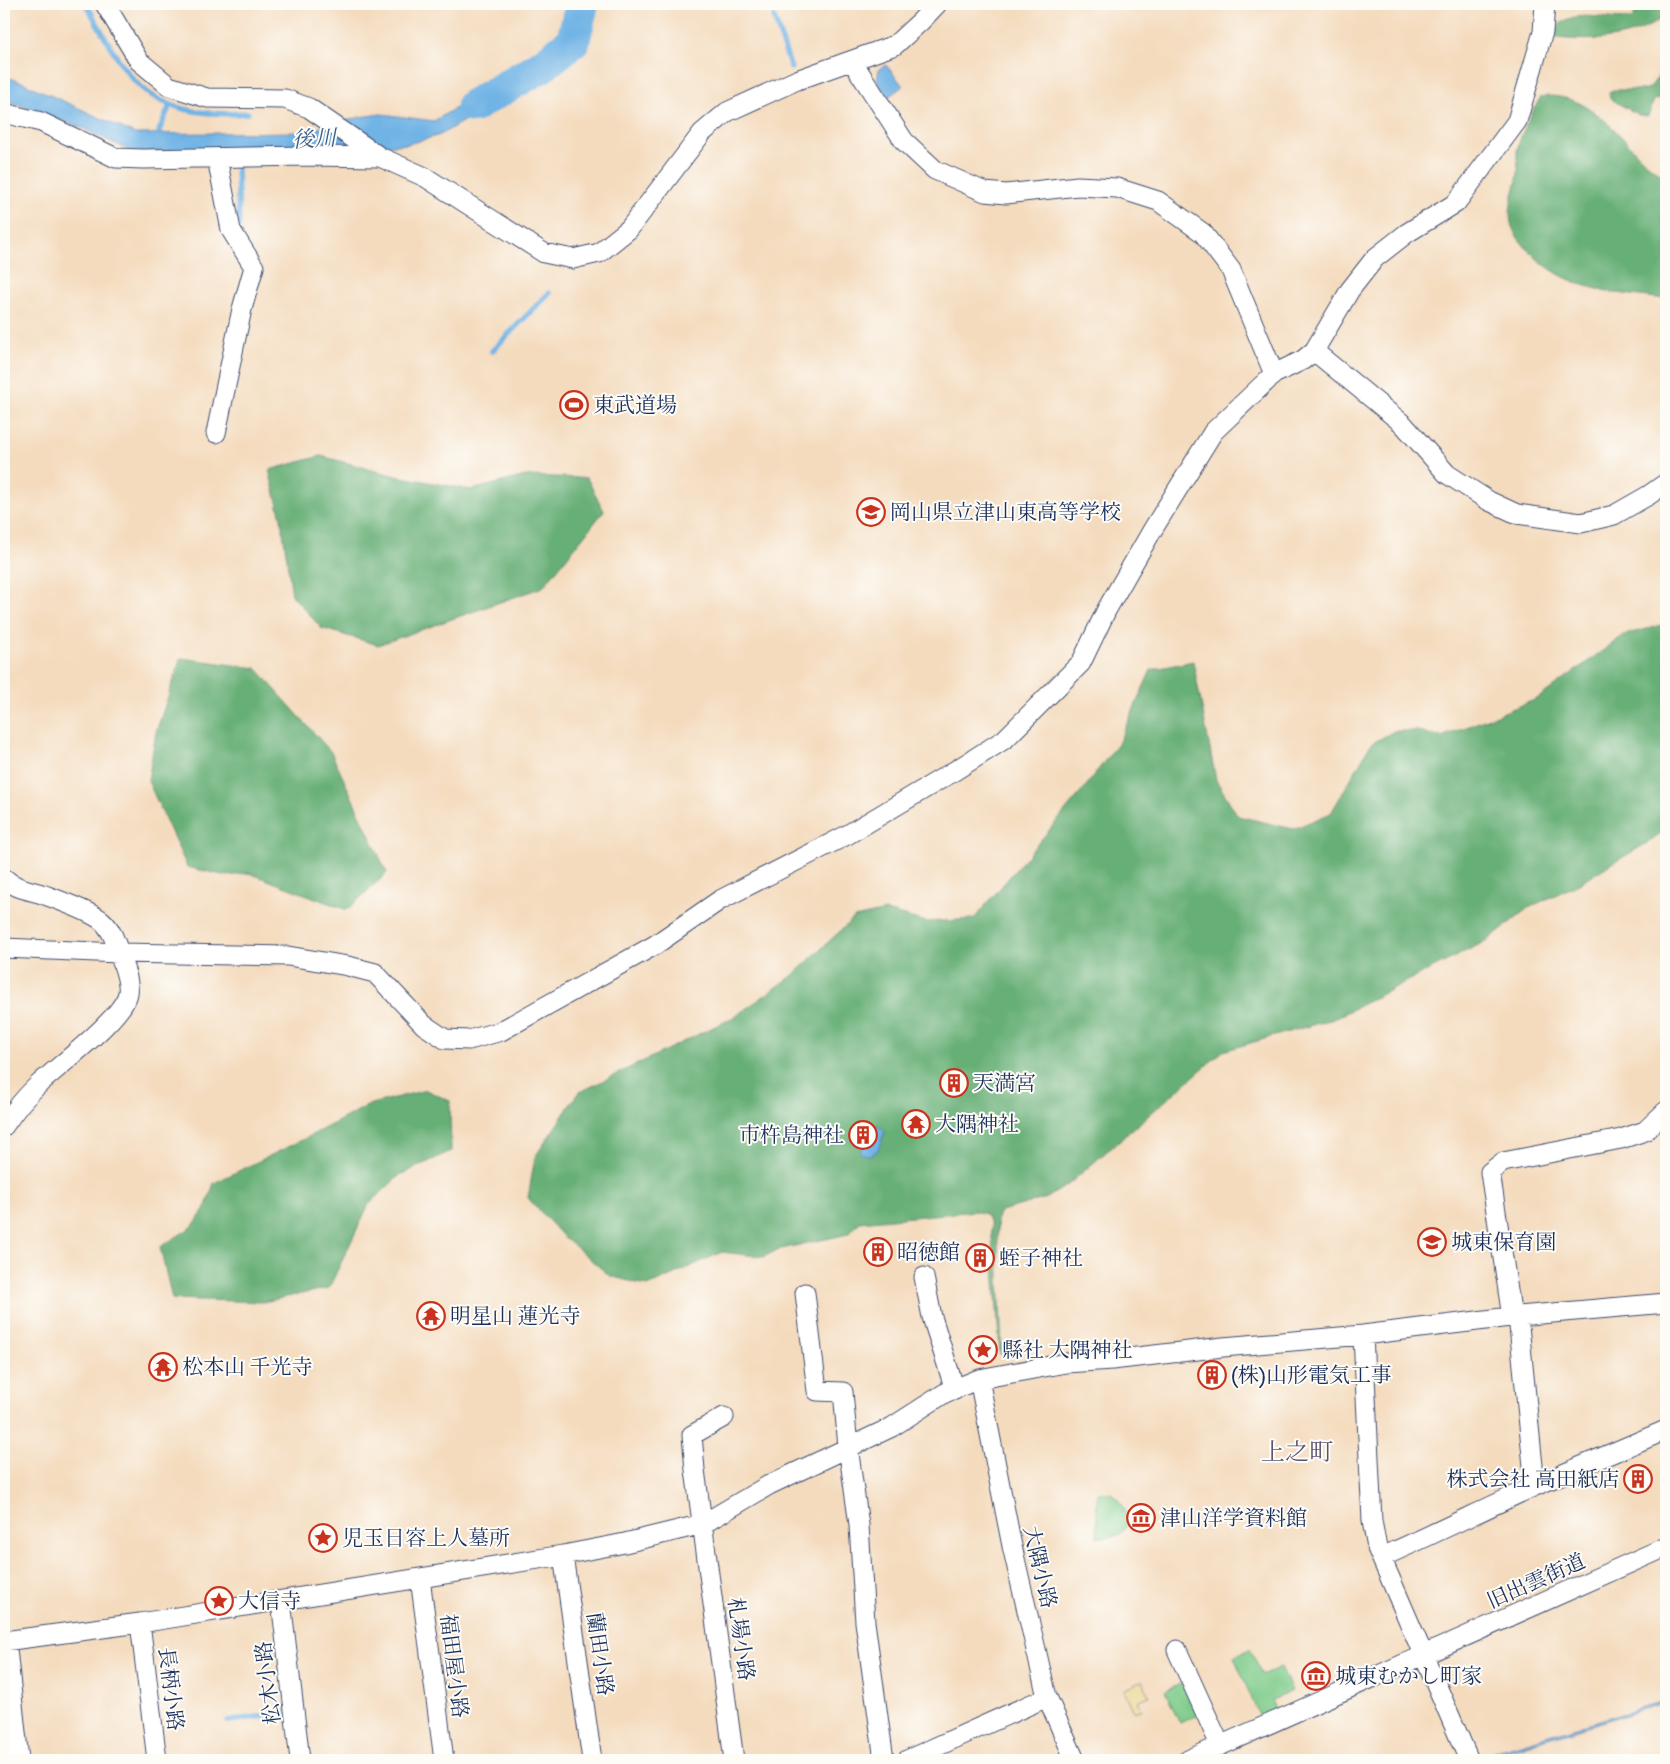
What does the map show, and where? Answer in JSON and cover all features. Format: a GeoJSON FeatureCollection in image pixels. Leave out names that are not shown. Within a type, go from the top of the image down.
{"type":"FeatureCollection","features":[{"type":"Feature","properties":{"kind":"street"},"geometry":{"type":"LineString","coordinates":[[105,4],[139,61],[169,86],[207,98],[285,99],[309,108],[380,157],[425,177],[544,253],[573,259],[598,253],[629,230],[702,134],[727,112],[797,80],[895,45],[937,4]]}},
{"type":"Feature","properties":{"kind":"street"},"geometry":{"type":"LineString","coordinates":[[4,948],[119,953],[288,956],[348,966],[375,973],[424,1025],[444,1039],[469,1040],[501,1031],[655,946],[720,900],[847,835],[956,770],[1005,739],[1081,663],[1117,593],[1213,432],[1274,374],[1303,360],[1314,351],[1350,290],[1375,258],[1407,233],[1456,203],[1517,121],[1543,32],[1545,4]]}},
{"type":"Feature","properties":{"kind":"street"},"geometry":{"type":"LineString","coordinates":[[852,61],[904,141],[935,170],[986,192],[1006,194],[1078,186],[1117,188],[1158,201],[1203,233],[1231,270],[1274,374]]}},
{"type":"Feature","properties":{"kind":"street"},"geometry":{"type":"LineString","coordinates":[[4,113],[41,122],[116,158],[380,157]]}},
{"type":"Feature","properties":{"kind":"street"},"geometry":{"type":"LineString","coordinates":[[216,433],[242,308],[254,268],[231,230],[217,158]]}},
{"type":"Feature","properties":{"kind":"street"},"geometry":{"type":"LineString","coordinates":[[1314,351],[1403,424],[1447,474],[1489,502],[1517,514],[1581,524],[1614,515],[1650,495],[1666,483]]}},
{"type":"Feature","properties":{"kind":"street"},"geometry":{"type":"LineString","coordinates":[[4,878],[8,882],[24,889],[64,902],[99,918],[108,926],[128,981],[128,993],[125,1002],[76,1054],[38,1085],[4,1126]]}},
{"type":"Feature","properties":{"kind":"street"},"geometry":{"type":"LineString","coordinates":[[1536,1486],[1515,1316],[1490,1172],[1503,1162],[1621,1139],[1645,1131],[1666,1111]]}},
{"type":"Feature","properties":{"kind":"street"},"geometry":{"type":"LineString","coordinates":[[924,1277],[932,1317],[954,1390]]}},
{"type":"Feature","properties":{"kind":"street"},"geometry":{"type":"LineString","coordinates":[[805,1293],[817,1391],[843,1392],[848,1447],[859,1525],[865,1622],[884,1760]]}},
{"type":"Feature","properties":{"kind":"street"},"geometry":{"type":"LineString","coordinates":[[19,1760],[5,1640],[140,1623],[563,1555],[625,1543],[702,1524],[769,1485],[892,1427],[946,1394],[979,1379],[1066,1363],[1363,1335],[1515,1316],[1666,1303]]}},
{"type":"Feature","properties":{"kind":"street"},"geometry":{"type":"LineString","coordinates":[[1363,1335],[1372,1521],[1377,1548],[1468,1759]]}},
{"type":"Feature","properties":{"kind":"street","name":"大隅小路"},"geometry":{"type":"LineString","coordinates":[[979,1379],[1012,1546],[1047,1696],[1075,1760]]}},
{"type":"Feature","properties":{"kind":"street","name":"札場小路"},"geometry":{"type":"LineString","coordinates":[[724,1417],[692,1435],[734,1760]]}},
{"type":"Feature","properties":{"kind":"street"},"geometry":{"type":"LineString","coordinates":[[1382,1557],[1536,1486],[1666,1430]]}},
{"type":"Feature","properties":{"kind":"street","name":"旧出雲街道"},"geometry":{"type":"LineString","coordinates":[[1188,1760],[1666,1547]]}},
{"type":"Feature","properties":{"kind":"street","name":"蘭田小路"},"geometry":{"type":"LineString","coordinates":[[563,1555],[592,1760]]}},
{"type":"Feature","properties":{"kind":"street","name":"福田屋小路"},"geometry":{"type":"LineString","coordinates":[[420,1578],[444,1760]]}},
{"type":"Feature","properties":{"kind":"street","name":"松木小路"},"geometry":{"type":"LineString","coordinates":[[281,1601],[300,1760]]}},
{"type":"Feature","properties":{"kind":"street","name":"長柄小路"},"geometry":{"type":"LineString","coordinates":[[140,1623],[157,1760]]}},
{"type":"Feature","properties":{"kind":"street"},"geometry":{"type":"LineString","coordinates":[[1177,1650],[1220,1746]]}},
{"type":"Feature","properties":{"kind":"street"},"geometry":{"type":"LineString","coordinates":[[907,1760],[1047,1696]]}},
{"type":"Feature","properties":{"kind":"green space"},"geometry":{"type":"Polygon","coordinates":[[[1633,4],[1666,4],[1666,15],[1641,30],[1615,37],[1586,40],[1557,38],[1554,32],[1560,24],[1569,19],[1579,17],[1634,18],[1633,4]]]}},
{"type":"Feature","properties":{"kind":"green space"},"geometry":{"type":"Polygon","coordinates":[[[1666,65],[1666,98],[1654,100],[1648,116],[1639,115],[1610,99],[1609,92],[1613,90],[1643,90],[1650,88],[1666,65]]]}},
{"type":"Feature","properties":{"kind":"green space"},"geometry":{"type":"Polygon","coordinates":[[[1548,96],[1564,98],[1592,110],[1615,130],[1650,166],[1666,178],[1666,299],[1610,292],[1593,288],[1559,275],[1529,251],[1516,235],[1511,223],[1510,210],[1518,174],[1517,151],[1524,130],[1540,98],[1548,96]]]}},
{"type":"Feature","properties":{"kind":"green space"},"geometry":{"type":"Polygon","coordinates":[[[321,456],[396,476],[472,490],[525,476],[587,478],[604,511],[543,587],[378,645],[321,628],[292,595],[281,518],[269,470],[321,456]]]}},
{"type":"Feature","properties":{"kind":"green space"},"geometry":{"type":"Polygon","coordinates":[[[1666,624],[1666,829],[1654,839],[1572,887],[1528,908],[1488,940],[1333,1019],[1223,1051],[1069,1184],[1047,1198],[1001,1211],[997,1221],[1002,1355],[1000,1354],[991,1223],[985,1214],[974,1211],[860,1222],[848,1234],[777,1250],[764,1257],[722,1252],[648,1286],[610,1276],[563,1236],[528,1198],[535,1157],[578,1093],[734,1017],[791,977],[854,918],[886,911],[926,922],[974,919],[1083,790],[1119,742],[1151,670],[1193,661],[1216,780],[1238,816],[1293,829],[1331,813],[1371,744],[1394,731],[1418,731],[1441,737],[1537,699],[1624,635],[1666,624]]]}},
{"type":"Feature","properties":{"kind":"green space"},"geometry":{"type":"Polygon","coordinates":[[[181,658],[256,668],[331,752],[387,873],[347,910],[249,873],[227,876],[187,867],[148,781],[156,732],[181,658]]]}},
{"type":"Feature","properties":{"kind":"green space"},"geometry":{"type":"Polygon","coordinates":[[[426,1090],[450,1101],[451,1151],[400,1175],[369,1204],[329,1288],[263,1302],[172,1299],[160,1247],[192,1227],[205,1209],[214,1183],[371,1104],[426,1090]]]}},
{"type":"Feature","properties":{"kind":"green space"},"geometry":{"type":"Polygon","coordinates":[[[1097,1493],[1111,1493],[1119,1501],[1125,1512],[1125,1529],[1118,1535],[1097,1537],[1097,1493]]]}},
{"type":"Feature","properties":{"kind":"green space"},"geometry":{"type":"Polygon","coordinates":[[[1250,1649],[1262,1675],[1281,1667],[1292,1691],[1272,1700],[1277,1711],[1260,1718],[1234,1657],[1250,1649]]]}},
{"type":"Feature","properties":{"kind":"green space"},"geometry":{"type":"Polygon","coordinates":[[[1187,1681],[1201,1714],[1180,1723],[1165,1691],[1187,1681]]]}},
{"type":"Feature","properties":{"kind":"sand"},"geometry":{"type":"Polygon","coordinates":[[[1143,1681],[1149,1696],[1138,1701],[1142,1709],[1134,1712],[1124,1690],[1143,1681]]]}},
{"type":"Feature","properties":{"kind":"water"},"geometry":{"type":"Polygon","coordinates":[[[886,65],[903,86],[888,97],[877,81],[879,69],[886,65]]]}},
{"type":"Feature","properties":{"kind":"water"},"geometry":{"type":"Polygon","coordinates":[[[510,75],[517,89],[440,135],[408,144],[348,148],[133,152],[82,128],[4,99],[4,76],[24,83],[135,134],[303,132],[360,117],[381,114],[434,121],[510,75]]]}},
{"type":"Feature","properties":{"kind":"water"},"geometry":{"type":"Polygon","coordinates":[[[878,1126],[885,1131],[878,1150],[871,1155],[861,1154],[860,1152],[866,1139],[878,1126]]]}},
{"type":"Feature","properties":{"kind":"water"},"geometry":{"type":"Polygon","coordinates":[[[1666,1700],[1666,1702],[1483,1760],[1467,1760],[1666,1700]]]}},
{"type":"Feature","properties":{"kind":"waterway"},"geometry":{"type":"LineString","coordinates":[[86,4],[120,62],[133,79],[157,99],[171,105],[202,112],[218,114],[248,113]]}},
{"type":"Feature","properties":{"kind":"waterway","name":"後川"},"geometry":{"type":"LineString","coordinates":[[473,106],[543,65],[573,41],[582,4]]}},
{"type":"Feature","properties":{"kind":"waterway"},"geometry":{"type":"LineString","coordinates":[[774,17],[791,68]]}},
{"type":"Feature","properties":{"kind":"waterway"},"geometry":{"type":"LineString","coordinates":[[159,131],[170,105]]}},
{"type":"Feature","properties":{"kind":"waterway"},"geometry":{"type":"LineString","coordinates":[[237,165],[239,226]]}},
{"type":"Feature","properties":{"kind":"waterway"},"geometry":{"type":"LineString","coordinates":[[492,351],[549,293]]}},
{"type":"Feature","properties":{"kind":"waterway"},"geometry":{"type":"LineString","coordinates":[[228,1721],[287,1713]]}},
{"type":"Feature","properties":{"kind":"place","name":"東武道場"},"geometry":{"type":"Point","coordinates":[574,405]}},
{"type":"Feature","properties":{"kind":"place","name":"岡山県立津山東高等学校"},"geometry":{"type":"Point","coordinates":[871,512]}},
{"type":"Feature","properties":{"kind":"place","name":"天満宮"},"geometry":{"type":"Point","coordinates":[954,1083]}},
{"type":"Feature","properties":{"kind":"place","name":"大隅神社"},"geometry":{"type":"Point","coordinates":[916,1124]}},
{"type":"Feature","properties":{"kind":"place","name":"市杵島神社"},"geometry":{"type":"Point","coordinates":[863,1135]}},
{"type":"Feature","properties":{"kind":"place","name":"城東保育園"},"geometry":{"type":"Point","coordinates":[1432,1242]}},
{"type":"Feature","properties":{"kind":"place","name":"昭徳館"},"geometry":{"type":"Point","coordinates":[878,1252]}},
{"type":"Feature","properties":{"kind":"place","name":"蛭子神社"},"geometry":{"type":"Point","coordinates":[980,1258]}},
{"type":"Feature","properties":{"kind":"place","name":"明星山 蓮光寺"},"geometry":{"type":"Point","coordinates":[431,1316]}},
{"type":"Feature","properties":{"kind":"place","name":"縣社 大隅神社"},"geometry":{"type":"Point","coordinates":[983,1350]}},
{"type":"Feature","properties":{"kind":"place","name":"松本山 千光寺"},"geometry":{"type":"Point","coordinates":[163,1367]}},
{"type":"Feature","properties":{"kind":"place","name":"(株)山形電気工事"},"geometry":{"type":"Point","coordinates":[1212,1375]}},
{"type":"Feature","properties":{"kind":"place","name":"株式会社 高田紙店"},"geometry":{"type":"Point","coordinates":[1638,1479]}},
{"type":"Feature","properties":{"kind":"place","name":"津山洋学資料館"},"geometry":{"type":"Point","coordinates":[1141,1518]}},
{"type":"Feature","properties":{"kind":"place","name":"児玉日容上人墓所"},"geometry":{"type":"Point","coordinates":[323,1538]}},
{"type":"Feature","properties":{"kind":"place","name":"大信寺"},"geometry":{"type":"Point","coordinates":[219,1601]}},
{"type":"Feature","properties":{"kind":"place","name":"城東むかし町家"},"geometry":{"type":"Point","coordinates":[1316,1676]}},
{"type":"Feature","properties":{"kind":"district","name":"上之町"},"geometry":{"type":"Point","coordinates":[1297,1452]}}]}
